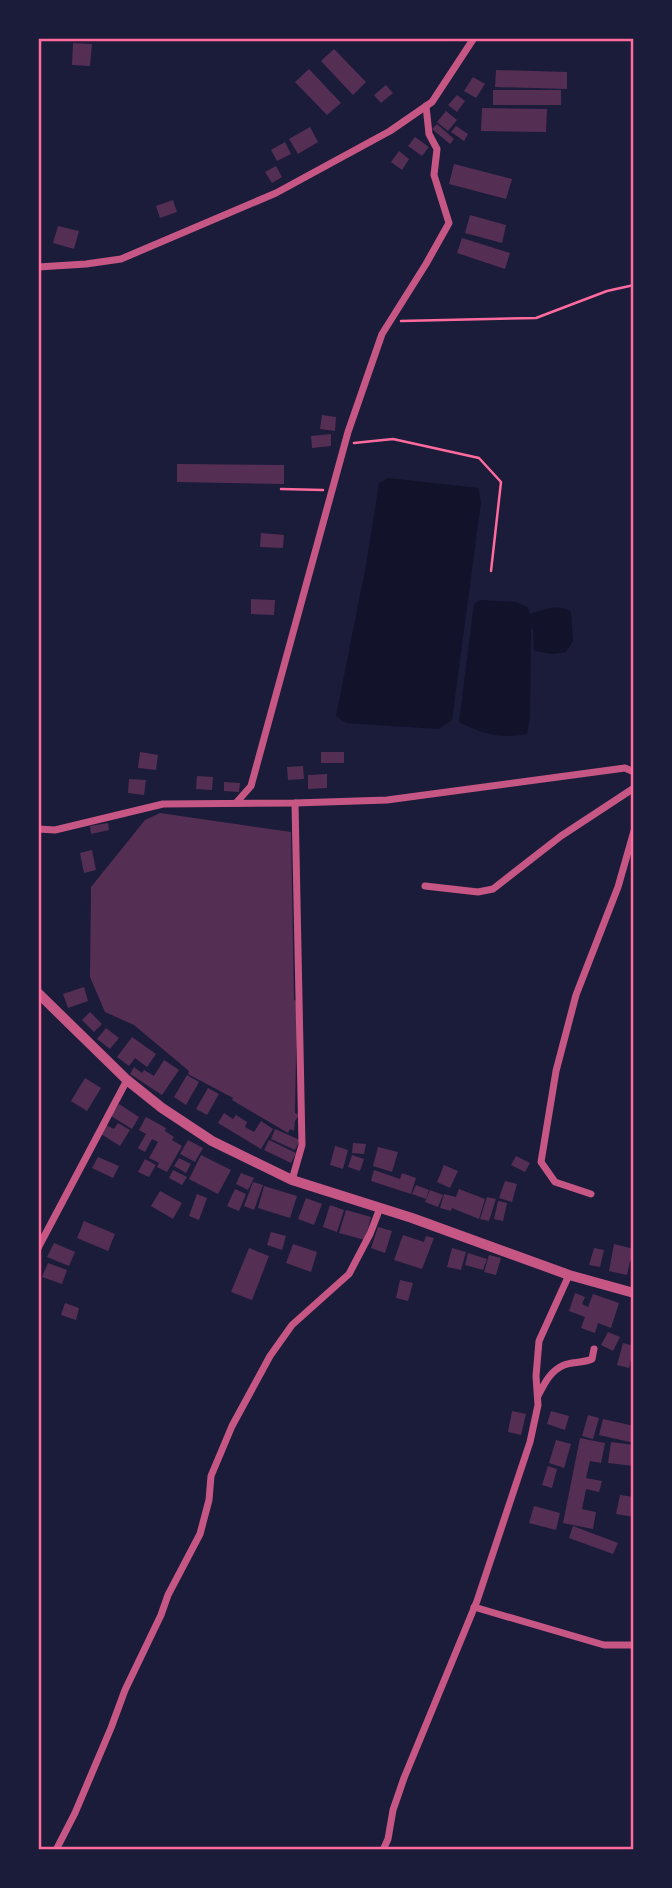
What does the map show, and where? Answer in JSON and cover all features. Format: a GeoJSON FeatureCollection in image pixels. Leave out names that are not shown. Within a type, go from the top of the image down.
{"type":"FeatureCollection","features":[{"type":"Feature","properties":{"kind":"street"},"geometry":{"type":"LineString","coordinates":[[38,267],[121,259],[275,193],[390,131],[432,102],[474,38]]}},
{"type":"Feature","properties":{"kind":"street"},"geometry":{"type":"LineString","coordinates":[[236,803],[251,786],[345,444],[382,334],[449,223],[434,175],[437,149],[429,134],[426,106]]}},
{"type":"Feature","properties":{"kind":"street"},"geometry":{"type":"LineString","coordinates":[[38,829],[55,830],[163,804],[387,800],[625,768],[634,772]]}},
{"type":"Feature","properties":{"kind":"street"},"geometry":{"type":"LineString","coordinates":[[425,886],[478,892],[493,889],[561,836],[634,788]]}},
{"type":"Feature","properties":{"kind":"street"},"geometry":{"type":"LineString","coordinates":[[292,1180],[302,1145],[295,803]]}},
{"type":"Feature","properties":{"kind":"street"},"geometry":{"type":"LineString","coordinates":[[591,1195],[555,1182],[541,1162],[556,1071],[576,995],[618,887],[634,831]]}},
{"type":"Feature","properties":{"kind":"street"},"geometry":{"type":"LineString","coordinates":[[38,993],[127,1080],[212,1142],[292,1180],[569,1275],[634,1293]]}},
{"type":"Feature","properties":{"kind":"street"},"geometry":{"type":"LineString","coordinates":[[38,1248],[127,1080]]}},
{"type":"Feature","properties":{"kind":"street"},"geometry":{"type":"LineString","coordinates":[[56,1850],[75,1813],[125,1690],[168,1595],[200,1534],[209,1500],[211,1476],[232,1426],[270,1356],[292,1325],[349,1274],[380,1208]]}},
{"type":"Feature","properties":{"kind":"street"},"geometry":{"type":"LineString","coordinates":[[383,1850],[404,1777],[474,1607],[530,1442],[538,1405],[536,1376],[540,1341],[569,1275]]}},
{"type":"Feature","properties":{"kind":"street"},"geometry":{"type":"LineString","coordinates":[[537,1399],[546,1380],[555,1371],[565,1365],[592,1359],[594,1349]]}},
{"type":"Feature","properties":{"kind":"street"},"geometry":{"type":"LineString","coordinates":[[474,1607],[604,1644],[634,1645]]}},
{"type":"Feature","properties":{"kind":"path"},"geometry":{"type":"LineString","coordinates":[[390,321],[536,318],[607,291],[634,285]]}},
{"type":"Feature","properties":{"kind":"path"},"geometry":{"type":"LineString","coordinates":[[345,444],[393,439],[479,458],[500,482],[491,571]]}},
{"type":"Feature","properties":{"kind":"path"},"geometry":{"type":"LineString","coordinates":[[281,489],[332,490]]}},
{"type":"Feature","properties":{"kind":"shaded area"},"geometry":{"type":"Polygon","coordinates":[[[388,478],[478,488],[481,502],[452,720],[439,729],[346,723],[336,716],[379,483],[388,478]]]}},
{"type":"Feature","properties":{"kind":"shaded area"},"geometry":{"type":"Polygon","coordinates":[[[480,600],[515,602],[527,607],[530,614],[556,608],[571,612],[573,641],[566,652],[552,654],[534,651],[533,628],[531,629],[530,717],[527,734],[491,734],[459,722],[474,604],[480,600]]]}},
{"type":"Feature","properties":{"kind":"building"},"geometry":{"type":"Polygon","coordinates":[[[73,43],[92,44],[90,66],[72,65],[73,43]]]}},
{"type":"Feature","properties":{"kind":"building"},"geometry":{"type":"Polygon","coordinates":[[[334,49],[366,82],[353,95],[321,61],[334,49]]]}},
{"type":"Feature","properties":{"kind":"building"},"geometry":{"type":"Polygon","coordinates":[[[309,69],[341,103],[327,115],[295,82],[309,69]]]}},
{"type":"Feature","properties":{"kind":"building"},"geometry":{"type":"Polygon","coordinates":[[[496,70],[567,72],[567,89],[495,87],[496,70]]]}},
{"type":"Feature","properties":{"kind":"building"},"geometry":{"type":"Polygon","coordinates":[[[473,77],[485,84],[476,98],[464,91],[473,77]]]}},
{"type":"Feature","properties":{"kind":"building"},"geometry":{"type":"Polygon","coordinates":[[[386,85],[393,93],[381,103],[374,95],[386,85]]]}},
{"type":"Feature","properties":{"kind":"building"},"geometry":{"type":"Polygon","coordinates":[[[493,90],[561,90],[561,105],[493,105],[493,90]]]}},
{"type":"Feature","properties":{"kind":"building"},"geometry":{"type":"Polygon","coordinates":[[[457,95],[465,101],[457,112],[448,105],[457,95]]]}},
{"type":"Feature","properties":{"kind":"building"},"geometry":{"type":"Polygon","coordinates":[[[482,108],[547,109],[546,132],[481,131],[482,108]]]}},
{"type":"Feature","properties":{"kind":"building"},"geometry":{"type":"Polygon","coordinates":[[[446,111],[457,120],[448,131],[437,122],[446,111]]]}},
{"type":"Feature","properties":{"kind":"building"},"geometry":{"type":"Polygon","coordinates":[[[437,124],[454,139],[450,144],[432,129],[437,124]]]}},
{"type":"Feature","properties":{"kind":"building"},"geometry":{"type":"Polygon","coordinates":[[[456,126],[468,134],[464,141],[451,132],[456,126]]]}},
{"type":"Feature","properties":{"kind":"building"},"geometry":{"type":"Polygon","coordinates":[[[310,127],[318,142],[298,154],[289,139],[310,127]]]}},
{"type":"Feature","properties":{"kind":"building"},"geometry":{"type":"Polygon","coordinates":[[[415,137],[429,147],[422,156],[408,146],[415,137]]]}},
{"type":"Feature","properties":{"kind":"building"},"geometry":{"type":"Polygon","coordinates":[[[285,142],[291,154],[277,161],[271,150],[285,142]]]}},
{"type":"Feature","properties":{"kind":"building"},"geometry":{"type":"Polygon","coordinates":[[[399,151],[409,159],[402,170],[391,162],[399,151]]]}},
{"type":"Feature","properties":{"kind":"building"},"geometry":{"type":"Polygon","coordinates":[[[454,164],[512,179],[506,199],[449,184],[454,164]]]}},
{"type":"Feature","properties":{"kind":"building"},"geometry":{"type":"Polygon","coordinates":[[[276,166],[282,177],[272,183],[265,172],[276,166]]]}},
{"type":"Feature","properties":{"kind":"building"},"geometry":{"type":"Polygon","coordinates":[[[173,200],[177,212],[160,218],[156,206],[173,200]]]}},
{"type":"Feature","properties":{"kind":"building"},"geometry":{"type":"Polygon","coordinates":[[[470,215],[506,225],[502,243],[465,233],[470,215]]]}},
{"type":"Feature","properties":{"kind":"building"},"geometry":{"type":"Polygon","coordinates":[[[58,226],[79,231],[74,249],[53,243],[58,226]]]}},
{"type":"Feature","properties":{"kind":"building"},"geometry":{"type":"Polygon","coordinates":[[[462,238],[510,253],[505,269],[457,253],[462,238]]]}},
{"type":"Feature","properties":{"kind":"building"},"geometry":{"type":"Polygon","coordinates":[[[322,415],[336,417],[335,431],[320,429],[322,415]]]}},
{"type":"Feature","properties":{"kind":"building"},"geometry":{"type":"Polygon","coordinates":[[[331,434],[331,446],[312,448],[311,436],[331,434]]]}},
{"type":"Feature","properties":{"kind":"building"},"geometry":{"type":"Polygon","coordinates":[[[177,464],[284,465],[284,484],[177,482],[177,464]]]}},
{"type":"Feature","properties":{"kind":"building"},"geometry":{"type":"Polygon","coordinates":[[[261,533],[284,535],[283,548],[260,547],[261,533]]]}},
{"type":"Feature","properties":{"kind":"building"},"geometry":{"type":"Polygon","coordinates":[[[251,599],[275,600],[274,615],[251,614],[251,599]]]}},
{"type":"Feature","properties":{"kind":"building"},"geometry":{"type":"Polygon","coordinates":[[[140,752],[158,755],[156,770],[138,768],[140,752]]]}},
{"type":"Feature","properties":{"kind":"building"},"geometry":{"type":"Polygon","coordinates":[[[321,752],[344,752],[344,763],[321,763],[321,752]]]}},
{"type":"Feature","properties":{"kind":"building"},"geometry":{"type":"Polygon","coordinates":[[[303,766],[304,779],[288,780],[287,767],[303,766]]]}},
{"type":"Feature","properties":{"kind":"building"},"geometry":{"type":"Polygon","coordinates":[[[327,774],[327,788],[308,789],[308,775],[327,774]]]}},
{"type":"Feature","properties":{"kind":"building"},"geometry":{"type":"Polygon","coordinates":[[[197,776],[213,777],[212,790],[196,789],[197,776]]]}},
{"type":"Feature","properties":{"kind":"building"},"geometry":{"type":"Polygon","coordinates":[[[129,779],[146,780],[144,795],[128,793],[129,779]]]}},
{"type":"Feature","properties":{"kind":"building"},"geometry":{"type":"Polygon","coordinates":[[[224,782],[240,783],[239,792],[224,791],[224,782]]]}},
{"type":"Feature","properties":{"kind":"building"},"geometry":{"type":"Polygon","coordinates":[[[160,813],[291,832],[294,1000],[297,1001],[295,1113],[299,1115],[294,1131],[290,1129],[288,1133],[232,1100],[233,1098],[188,1074],[189,1071],[134,1025],[105,1012],[90,977],[91,887],[145,820],[160,813]]]}},
{"type":"Feature","properties":{"kind":"building"},"geometry":{"type":"Polygon","coordinates":[[[108,823],[109,830],[91,834],[90,826],[108,823]]]}},
{"type":"Feature","properties":{"kind":"building"},"geometry":{"type":"Polygon","coordinates":[[[92,850],[96,870],[84,873],[80,853],[92,850]]]}},
{"type":"Feature","properties":{"kind":"building"},"geometry":{"type":"Polygon","coordinates":[[[84,987],[88,1001],[68,1008],[63,994],[84,987]]]}},
{"type":"Feature","properties":{"kind":"building"},"geometry":{"type":"Polygon","coordinates":[[[90,1012],[102,1024],[94,1032],[82,1020],[90,1012]]]}},
{"type":"Feature","properties":{"kind":"building"},"geometry":{"type":"Polygon","coordinates":[[[106,1028],[119,1038],[110,1049],[97,1039],[106,1028]]]}},
{"type":"Feature","properties":{"kind":"building"},"geometry":{"type":"Polygon","coordinates":[[[132,1037],[156,1054],[147,1067],[135,1058],[129,1066],[117,1057],[132,1037]]]}},
{"type":"Feature","properties":{"kind":"building"},"geometry":{"type":"Polygon","coordinates":[[[164,1060],[179,1070],[162,1095],[130,1074],[134,1067],[142,1073],[144,1070],[154,1076],[164,1060]]]}},
{"type":"Feature","properties":{"kind":"building"},"geometry":{"type":"Polygon","coordinates":[[[187,1075],[199,1082],[186,1105],[174,1097],[187,1075]]]}},
{"type":"Feature","properties":{"kind":"building"},"geometry":{"type":"Polygon","coordinates":[[[85,1078],[101,1088],[87,1111],[71,1101],[85,1078]]]}},
{"type":"Feature","properties":{"kind":"building"},"geometry":{"type":"Polygon","coordinates":[[[208,1088],[219,1094],[207,1115],[196,1109],[208,1088]]]}},
{"type":"Feature","properties":{"kind":"building"},"geometry":{"type":"Polygon","coordinates":[[[119,1104],[139,1117],[132,1129],[111,1116],[119,1104]]]}},
{"type":"Feature","properties":{"kind":"building"},"geometry":{"type":"Polygon","coordinates":[[[224,1113],[233,1119],[236,1115],[247,1122],[245,1127],[254,1132],[261,1121],[273,1129],[261,1149],[218,1123],[224,1113]]]}},
{"type":"Feature","properties":{"kind":"building"},"geometry":{"type":"Polygon","coordinates":[[[146,1117],[166,1128],[165,1131],[174,1137],[172,1140],[182,1146],[167,1172],[157,1167],[159,1163],[149,1158],[158,1142],[152,1139],[145,1152],[138,1148],[146,1134],[139,1130],[146,1117]]]}},
{"type":"Feature","properties":{"kind":"building"},"geometry":{"type":"Polygon","coordinates":[[[118,1123],[130,1130],[120,1146],[101,1134],[106,1125],[114,1129],[118,1123]]]}},
{"type":"Feature","properties":{"kind":"building"},"geometry":{"type":"Polygon","coordinates":[[[275,1129],[300,1140],[295,1150],[271,1139],[275,1129]]]}},
{"type":"Feature","properties":{"kind":"building"},"geometry":{"type":"Polygon","coordinates":[[[188,1140],[203,1148],[195,1162],[180,1154],[188,1140]]]}},
{"type":"Feature","properties":{"kind":"building"},"geometry":{"type":"Polygon","coordinates":[[[269,1140],[296,1153],[291,1163],[264,1150],[269,1140]]]}},
{"type":"Feature","properties":{"kind":"building"},"geometry":{"type":"Polygon","coordinates":[[[353,1143],[366,1144],[364,1154],[352,1153],[353,1143]]]}},
{"type":"Feature","properties":{"kind":"building"},"geometry":{"type":"Polygon","coordinates":[[[335,1146],[348,1150],[343,1169],[330,1165],[335,1146]]]}},
{"type":"Feature","properties":{"kind":"building"},"geometry":{"type":"Polygon","coordinates":[[[378,1147],[398,1152],[392,1172],[373,1166],[378,1147]]]}},
{"type":"Feature","properties":{"kind":"building"},"geometry":{"type":"Polygon","coordinates":[[[201,1155],[231,1170],[218,1194],[189,1179],[201,1155]]]}},
{"type":"Feature","properties":{"kind":"building"},"geometry":{"type":"Polygon","coordinates":[[[352,1155],[364,1159],[360,1171],[348,1167],[352,1155]]]}},
{"type":"Feature","properties":{"kind":"building"},"geometry":{"type":"Polygon","coordinates":[[[516,1156],[530,1163],[525,1172],[511,1165],[516,1156]]]}},
{"type":"Feature","properties":{"kind":"building"},"geometry":{"type":"Polygon","coordinates":[[[98,1157],[119,1166],[113,1178],[92,1168],[98,1157]]]}},
{"type":"Feature","properties":{"kind":"building"},"geometry":{"type":"Polygon","coordinates":[[[179,1158],[191,1164],[186,1173],[174,1166],[179,1158]]]}},
{"type":"Feature","properties":{"kind":"building"},"geometry":{"type":"Polygon","coordinates":[[[145,1159],[156,1165],[149,1177],[138,1172],[145,1159]]]}},
{"type":"Feature","properties":{"kind":"building"},"geometry":{"type":"Polygon","coordinates":[[[444,1165],[458,1171],[450,1188],[437,1182],[444,1165]]]}},
{"type":"Feature","properties":{"kind":"building"},"geometry":{"type":"Polygon","coordinates":[[[173,1170],[187,1177],[182,1185],[169,1178],[173,1170]]]}},
{"type":"Feature","properties":{"kind":"building"},"geometry":{"type":"Polygon","coordinates":[[[374,1170],[400,1179],[402,1173],[416,1178],[411,1194],[371,1181],[374,1170]]]}},
{"type":"Feature","properties":{"kind":"building"},"geometry":{"type":"Polygon","coordinates":[[[241,1173],[254,1178],[248,1190],[236,1184],[241,1173]]]}},
{"type":"Feature","properties":{"kind":"building"},"geometry":{"type":"Polygon","coordinates":[[[505,1181],[517,1184],[512,1202],[499,1198],[505,1181]]]}},
{"type":"Feature","properties":{"kind":"building"},"geometry":{"type":"Polygon","coordinates":[[[253,1182],[263,1185],[254,1210],[244,1206],[253,1182]]]}},
{"type":"Feature","properties":{"kind":"building"},"geometry":{"type":"Polygon","coordinates":[[[416,1185],[429,1190],[426,1199],[412,1194],[416,1185]]]}},
{"type":"Feature","properties":{"kind":"building"},"geometry":{"type":"Polygon","coordinates":[[[264,1186],[297,1196],[290,1218],[258,1208],[264,1186]]]}},
{"type":"Feature","properties":{"kind":"building"},"geometry":{"type":"Polygon","coordinates":[[[235,1189],[246,1194],[239,1211],[227,1206],[235,1189]]]}},
{"type":"Feature","properties":{"kind":"building"},"geometry":{"type":"Polygon","coordinates":[[[459,1189],[485,1199],[479,1219],[452,1208],[451,1211],[440,1208],[444,1194],[456,1197],[459,1189]]]}},
{"type":"Feature","properties":{"kind":"building"},"geometry":{"type":"Polygon","coordinates":[[[430,1190],[443,1195],[438,1207],[425,1202],[430,1190]]]}},
{"type":"Feature","properties":{"kind":"building"},"geometry":{"type":"Polygon","coordinates":[[[160,1191],[182,1203],[173,1219],[151,1206],[160,1191]]]}},
{"type":"Feature","properties":{"kind":"building"},"geometry":{"type":"Polygon","coordinates":[[[197,1194],[207,1198],[199,1220],[189,1216],[197,1194]]]}},
{"type":"Feature","properties":{"kind":"building"},"geometry":{"type":"Polygon","coordinates":[[[487,1197],[496,1199],[489,1221],[480,1219],[487,1197]]]}},
{"type":"Feature","properties":{"kind":"building"},"geometry":{"type":"Polygon","coordinates":[[[306,1198],[322,1204],[314,1225],[298,1219],[306,1198]]]}},
{"type":"Feature","properties":{"kind":"building"},"geometry":{"type":"Polygon","coordinates":[[[498,1201],[507,1203],[503,1221],[494,1219],[498,1201]]]}},
{"type":"Feature","properties":{"kind":"building"},"geometry":{"type":"Polygon","coordinates":[[[330,1205],[344,1210],[337,1232],[323,1227],[330,1205]]]}},
{"type":"Feature","properties":{"kind":"building"},"geometry":{"type":"Polygon","coordinates":[[[346,1210],[371,1217],[365,1240],[339,1233],[346,1210]]]}},
{"type":"Feature","properties":{"kind":"building"},"geometry":{"type":"Polygon","coordinates":[[[84,1221],[115,1234],[108,1251],[77,1238],[84,1221]]]}},
{"type":"Feature","properties":{"kind":"building"},"geometry":{"type":"Polygon","coordinates":[[[378,1227],[392,1231],[385,1253],[371,1248],[378,1227]]]}},
{"type":"Feature","properties":{"kind":"building"},"geometry":{"type":"Polygon","coordinates":[[[271,1232],[286,1236],[282,1250],[267,1245],[271,1232]]]}},
{"type":"Feature","properties":{"kind":"building"},"geometry":{"type":"Polygon","coordinates":[[[403,1235],[424,1242],[426,1236],[434,1238],[422,1269],[394,1260],[403,1235]]]}},
{"type":"Feature","properties":{"kind":"building"},"geometry":{"type":"Polygon","coordinates":[[[54,1243],[75,1252],[69,1266],[47,1257],[54,1243]]]}},
{"type":"Feature","properties":{"kind":"building"},"geometry":{"type":"Polygon","coordinates":[[[293,1244],[317,1252],[311,1272],[286,1263],[293,1244]]]}},
{"type":"Feature","properties":{"kind":"building"},"geometry":{"type":"Polygon","coordinates":[[[614,1244],[634,1249],[634,1262],[630,1261],[627,1275],[609,1271],[614,1244]]]}},
{"type":"Feature","properties":{"kind":"building"},"geometry":{"type":"Polygon","coordinates":[[[249,1248],[269,1256],[252,1300],[231,1292],[249,1248]]]}},
{"type":"Feature","properties":{"kind":"building"},"geometry":{"type":"Polygon","coordinates":[[[452,1248],[466,1252],[461,1270],[447,1267],[452,1248]]]}},
{"type":"Feature","properties":{"kind":"building"},"geometry":{"type":"Polygon","coordinates":[[[594,1248],[604,1250],[600,1267],[589,1265],[594,1248]]]}},
{"type":"Feature","properties":{"kind":"building"},"geometry":{"type":"Polygon","coordinates":[[[468,1253],[487,1259],[483,1270],[465,1265],[468,1253]]]}},
{"type":"Feature","properties":{"kind":"building"},"geometry":{"type":"Polygon","coordinates":[[[489,1255],[501,1258],[496,1275],[484,1272],[489,1255]]]}},
{"type":"Feature","properties":{"kind":"building"},"geometry":{"type":"Polygon","coordinates":[[[48,1263],[67,1270],[62,1284],[42,1277],[48,1263]]]}},
{"type":"Feature","properties":{"kind":"building"},"geometry":{"type":"Polygon","coordinates":[[[400,1280],[413,1283],[408,1301],[396,1298],[400,1280]]]}},
{"type":"Feature","properties":{"kind":"building"},"geometry":{"type":"Polygon","coordinates":[[[575,1293],[585,1297],[582,1304],[588,1307],[593,1294],[619,1303],[611,1328],[598,1323],[595,1333],[581,1328],[585,1317],[569,1311],[575,1293]]]}},
{"type":"Feature","properties":{"kind":"building"},"geometry":{"type":"Polygon","coordinates":[[[65,1303],[79,1308],[76,1320],[61,1315],[65,1303]]]}},
{"type":"Feature","properties":{"kind":"building"},"geometry":{"type":"Polygon","coordinates":[[[608,1332],[620,1337],[613,1351],[601,1345],[608,1332]]]}},
{"type":"Feature","properties":{"kind":"building"},"geometry":{"type":"Polygon","coordinates":[[[623,1343],[634,1346],[629,1368],[617,1365],[623,1343]]]}},
{"type":"Feature","properties":{"kind":"building"},"geometry":{"type":"Polygon","coordinates":[[[512,1411],[526,1414],[521,1435],[508,1432],[512,1411]]]}},
{"type":"Feature","properties":{"kind":"building"},"geometry":{"type":"Polygon","coordinates":[[[551,1411],[569,1416],[565,1430],[547,1424],[551,1411]]]}},
{"type":"Feature","properties":{"kind":"building"},"geometry":{"type":"Polygon","coordinates":[[[588,1415],[599,1418],[593,1439],[582,1436],[588,1415]]]}},
{"type":"Feature","properties":{"kind":"building"},"geometry":{"type":"Polygon","coordinates":[[[603,1419],[634,1426],[634,1443],[599,1435],[603,1419]]]}},
{"type":"Feature","properties":{"kind":"building"},"geometry":{"type":"Polygon","coordinates":[[[580,1438],[605,1443],[601,1463],[590,1461],[586,1478],[602,1481],[599,1492],[586,1489],[582,1509],[596,1512],[593,1529],[563,1523],[580,1438]]]}},
{"type":"Feature","properties":{"kind":"building"},"geometry":{"type":"Polygon","coordinates":[[[556,1440],[571,1444],[564,1468],[549,1463],[556,1440]]]}},
{"type":"Feature","properties":{"kind":"building"},"geometry":{"type":"Polygon","coordinates":[[[611,1442],[634,1445],[634,1466],[608,1463],[611,1442]]]}},
{"type":"Feature","properties":{"kind":"building"},"geometry":{"type":"Polygon","coordinates":[[[548,1466],[557,1469],[552,1488],[542,1485],[548,1466]]]}},
{"type":"Feature","properties":{"kind":"building"},"geometry":{"type":"Polygon","coordinates":[[[620,1495],[634,1497],[634,1517],[616,1514],[620,1495]]]}},
{"type":"Feature","properties":{"kind":"building"},"geometry":{"type":"Polygon","coordinates":[[[534,1506],[560,1513],[556,1530],[529,1523],[534,1506]]]}},
{"type":"Feature","properties":{"kind":"building"},"geometry":{"type":"Polygon","coordinates":[[[573,1526],[618,1543],[613,1554],[569,1538],[573,1526]]]}}]}
